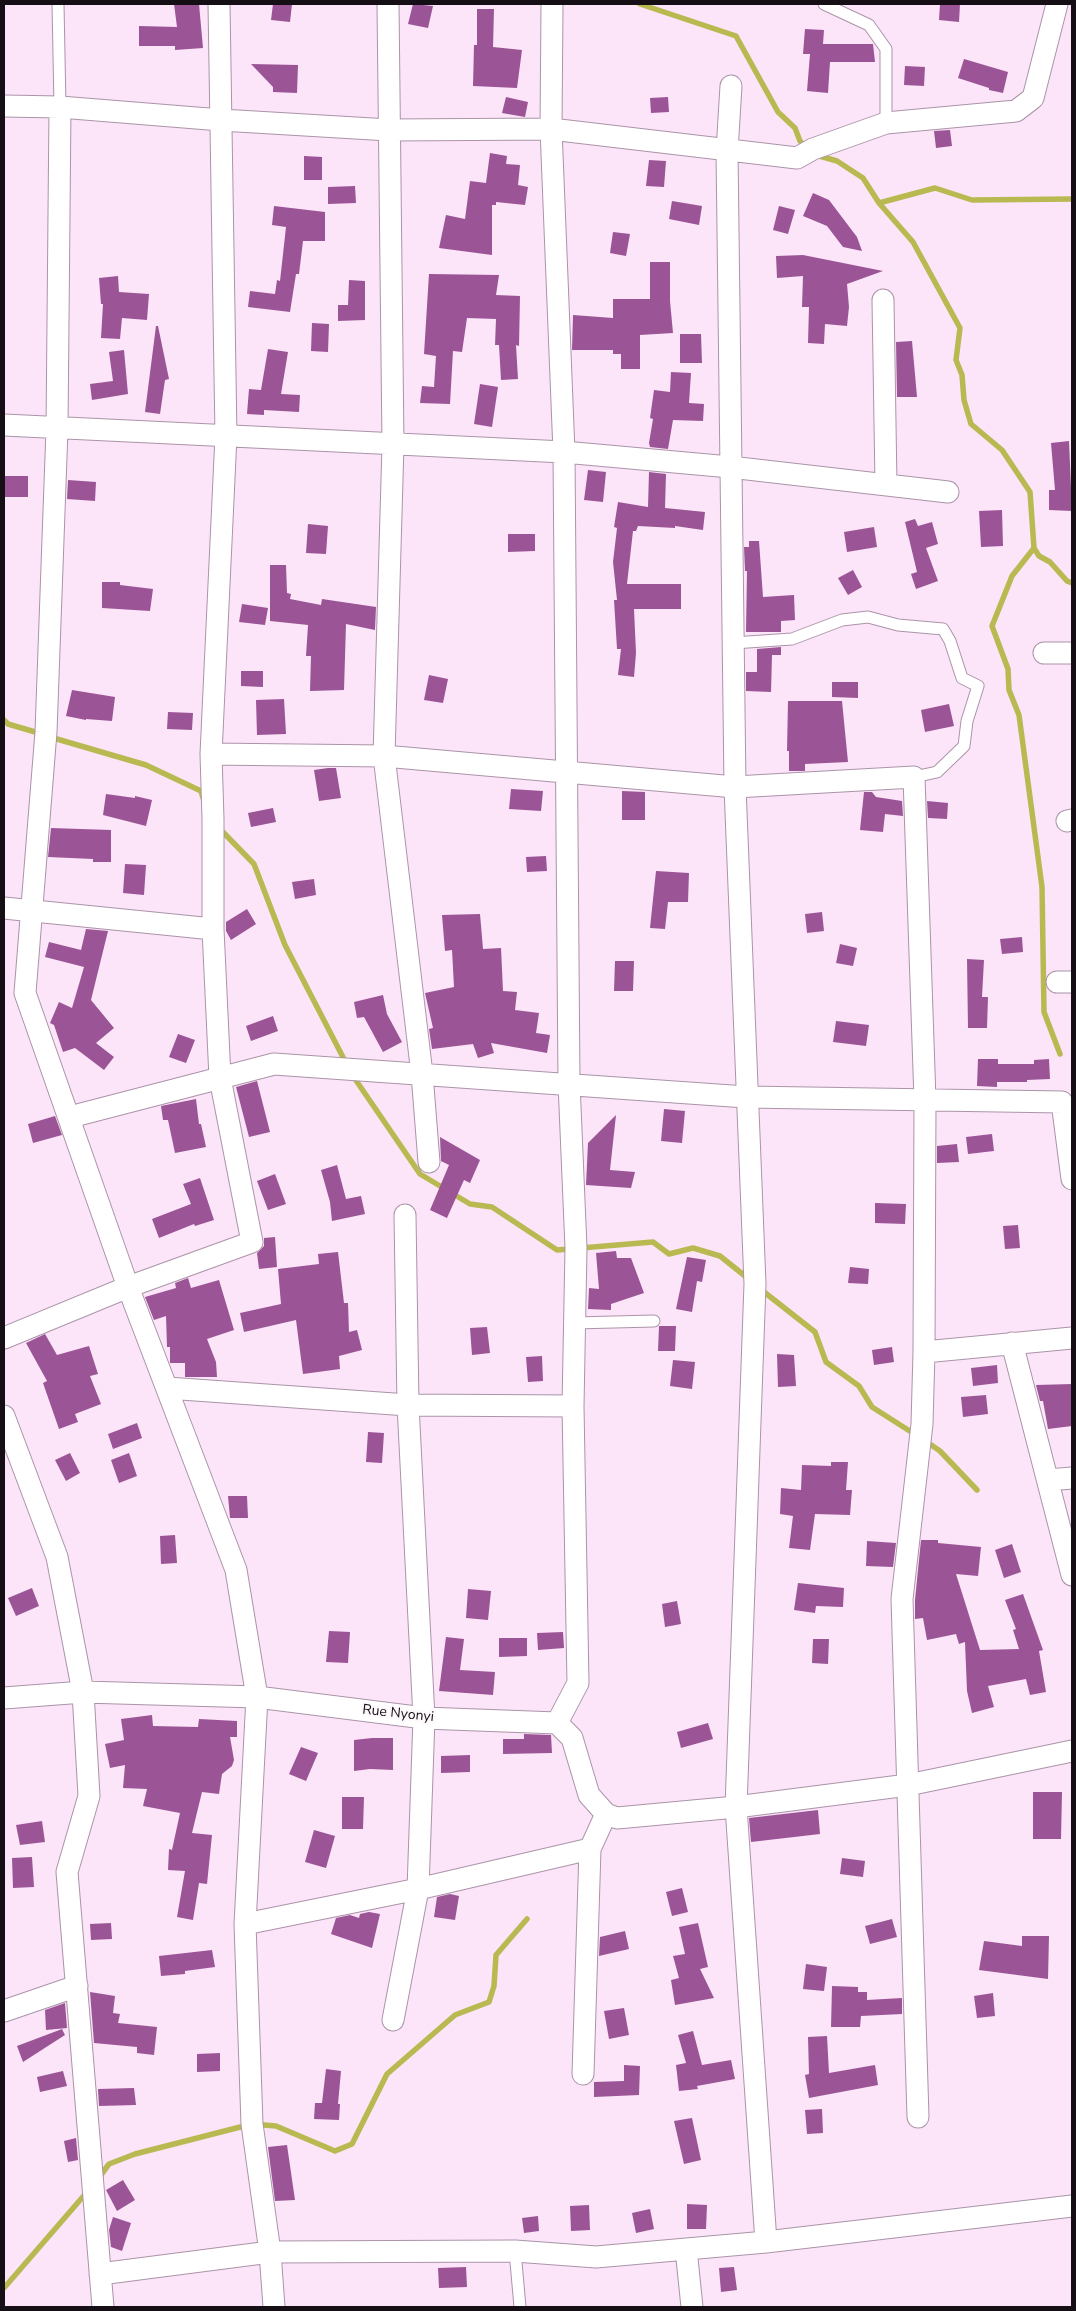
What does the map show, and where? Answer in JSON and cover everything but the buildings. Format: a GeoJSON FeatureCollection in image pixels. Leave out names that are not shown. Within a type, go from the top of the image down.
{"type":"FeatureCollection","features":[{"type":"Feature","properties":{"kind":"street"},"geometry":{"type":"LineString","coordinates":[[4,1338],[128,1286],[252,1242],[220,1078],[213,929],[211,754],[226,436],[219,4]]}},
{"type":"Feature","properties":{"kind":"street"},"geometry":{"type":"LineString","coordinates":[[388,4],[393,445],[384,756],[422,1074],[429,1162]]}},
{"type":"Feature","properties":{"kind":"street"},"geometry":{"type":"LineString","coordinates":[[552,4],[551,129],[564,452],[569,1084],[576,1248],[573,1406],[578,1683],[557,1723],[572,1738],[589,1795],[606,1814],[616,1818],[736,1807],[908,1785],[1072,1751]]}},
{"type":"Feature","properties":{"kind":"street"},"geometry":{"type":"LineString","coordinates":[[4,106],[60,107],[221,120],[389,130],[551,129],[797,158],[886,123],[1016,111],[1033,98],[1058,4]]}},
{"type":"Feature","properties":{"kind":"street"},"geometry":{"type":"LineString","coordinates":[[731,86],[727,151],[735,787],[755,1284],[736,1807],[766,2242]]}},
{"type":"Feature","properties":{"kind":"street"},"geometry":{"type":"LineString","coordinates":[[60,107],[57,429],[45,736],[33,910],[25,993],[128,1286],[236,1570],[257,1697],[245,1924],[252,2124],[270,2252],[274,2307]]}},
{"type":"Feature","properties":{"kind":"street"},"geometry":{"type":"LineString","coordinates":[[883,300],[886,485]]}},
{"type":"Feature","properties":{"kind":"street"},"geometry":{"type":"LineString","coordinates":[[4,425],[564,452],[730,467],[948,492]]}},
{"type":"Feature","properties":{"kind":"street"},"geometry":{"type":"LineString","coordinates":[[1044,653],[1072,653]]}},
{"type":"Feature","properties":{"kind":"street"},"geometry":{"type":"LineString","coordinates":[[211,754],[384,756],[735,787],[914,778],[925,1100],[924,1352],[920,1434],[902,1599],[918,2117]]}},
{"type":"Feature","properties":{"kind":"street"},"geometry":{"type":"LineString","coordinates":[[4,908],[213,929]]}},
{"type":"Feature","properties":{"kind":"street"},"geometry":{"type":"LineString","coordinates":[[70,1117],[274,1064],[746,1097],[1062,1102],[1072,1180]]}},
{"type":"Feature","properties":{"kind":"street"},"geometry":{"type":"LineString","coordinates":[[393,2020],[418,1889],[424,1718],[408,1405],[404,1215]]}},
{"type":"Feature","properties":{"kind":"street"},"geometry":{"type":"LineString","coordinates":[[924,1352],[1072,1338]]}},
{"type":"Feature","properties":{"kind":"street"},"geometry":{"type":"LineString","coordinates":[[1012,1343],[1072,1575]]}},
{"type":"Feature","properties":{"kind":"street"},"geometry":{"type":"LineString","coordinates":[[166,1388],[408,1405],[573,1406]]}},
{"type":"Feature","properties":{"kind":"street"},"geometry":{"type":"LineString","coordinates":[[4,1416],[57,1556],[83,1692],[88,1796],[67,1872],[103,2307]]}},
{"type":"Feature","properties":{"kind":"street"},"geometry":{"type":"LineString","coordinates":[[1048,1480],[1072,1478]]}},
{"type":"Feature","properties":{"kind":"street","name":"Rue Nyonyi"},"geometry":{"type":"LineString","coordinates":[[4,1698],[83,1692],[257,1697],[424,1718],[557,1723]]}},
{"type":"Feature","properties":{"kind":"street"},"geometry":{"type":"LineString","coordinates":[[583,2074],[590,1849],[606,1814]]}},
{"type":"Feature","properties":{"kind":"street"},"geometry":{"type":"LineString","coordinates":[[245,1924],[418,1889],[590,1849]]}},
{"type":"Feature","properties":{"kind":"street"},"geometry":{"type":"LineString","coordinates":[[4,2011],[77,1986]]}},
{"type":"Feature","properties":{"kind":"street"},"geometry":{"type":"LineString","coordinates":[[100,2274],[270,2252],[516,2250],[596,2257],[766,2242],[1072,2206]]}},
{"type":"Feature","properties":{"kind":"street"},"geometry":{"type":"LineString","coordinates":[[686,2249],[692,2307]]}},
{"type":"Feature","properties":{"kind":"lane"},"geometry":{"type":"LineString","coordinates":[[58,4],[60,107]]}},
{"type":"Feature","properties":{"kind":"lane"},"geometry":{"type":"LineString","coordinates":[[824,4],[868,25],[886,50],[886,123]]}},
{"type":"Feature","properties":{"kind":"lane"},"geometry":{"type":"LineString","coordinates":[[733,643],[792,639],[842,620],[868,617],[898,625],[943,629],[950,641],[962,678],[978,686],[967,721],[964,746],[937,772],[914,778]]}},
{"type":"Feature","properties":{"kind":"lane"},"geometry":{"type":"LineString","coordinates":[[574,1323],[654,1321]]}},
{"type":"Feature","properties":{"kind":"lane"},"geometry":{"type":"LineString","coordinates":[[516,2250],[520,2307]]}},
{"type":"Feature","properties":{"kind":"waterway"},"geometry":{"type":"LineString","coordinates":[[640,4],[736,36],[778,112],[795,128],[800,141],[807,149]]}},
{"type":"Feature","properties":{"kind":"waterway"},"geometry":{"type":"LineString","coordinates":[[816,155],[837,161],[863,178],[879,203],[913,242],[960,328],[956,360],[962,375],[964,400],[971,424],[1002,450],[1030,492],[1034,548],[1039,556],[1050,562],[1067,581],[1072,583]]}},
{"type":"Feature","properties":{"kind":"waterway"},"geometry":{"type":"LineString","coordinates":[[879,203],[935,188],[972,200],[1072,199]]}},
{"type":"Feature","properties":{"kind":"waterway"},"geometry":{"type":"LineString","coordinates":[[1034,548],[1012,576],[992,626],[1008,669],[1009,690],[1019,715],[1042,887],[1044,1012],[1060,1054]]}},
{"type":"Feature","properties":{"kind":"waterway"},"geometry":{"type":"LineString","coordinates":[[4,720],[8,724],[42,734]]}},
{"type":"Feature","properties":{"kind":"waterway"},"geometry":{"type":"LineString","coordinates":[[50,737],[146,765],[201,791],[203,798]]}},
{"type":"Feature","properties":{"kind":"waterway"},"geometry":{"type":"LineString","coordinates":[[220,829],[254,864],[285,945],[346,1063]]}},
{"type":"Feature","properties":{"kind":"waterway"},"geometry":{"type":"LineString","coordinates":[[353,1076],[420,1174],[470,1204],[492,1207],[557,1250],[653,1242],[669,1254],[693,1248],[720,1256],[750,1280]]}},
{"type":"Feature","properties":{"kind":"waterway"},"geometry":{"type":"LineString","coordinates":[[759,1288],[815,1332],[826,1362],[859,1386],[872,1407],[916,1435]]}},
{"type":"Feature","properties":{"kind":"waterway"},"geometry":{"type":"LineString","coordinates":[[924,1440],[940,1451],[977,1490]]}},
{"type":"Feature","properties":{"kind":"waterway"},"geometry":{"type":"LineString","coordinates":[[98,2179],[109,2164],[135,2154],[252,2124],[276,2126],[335,2151],[352,2144],[387,2074],[455,2015],[489,2002],[494,1986],[496,1955],[527,1919]]}},
{"type":"Feature","properties":{"kind":"waterway"},"geometry":{"type":"LineString","coordinates":[[4,2288],[87,2192]]}}]}
